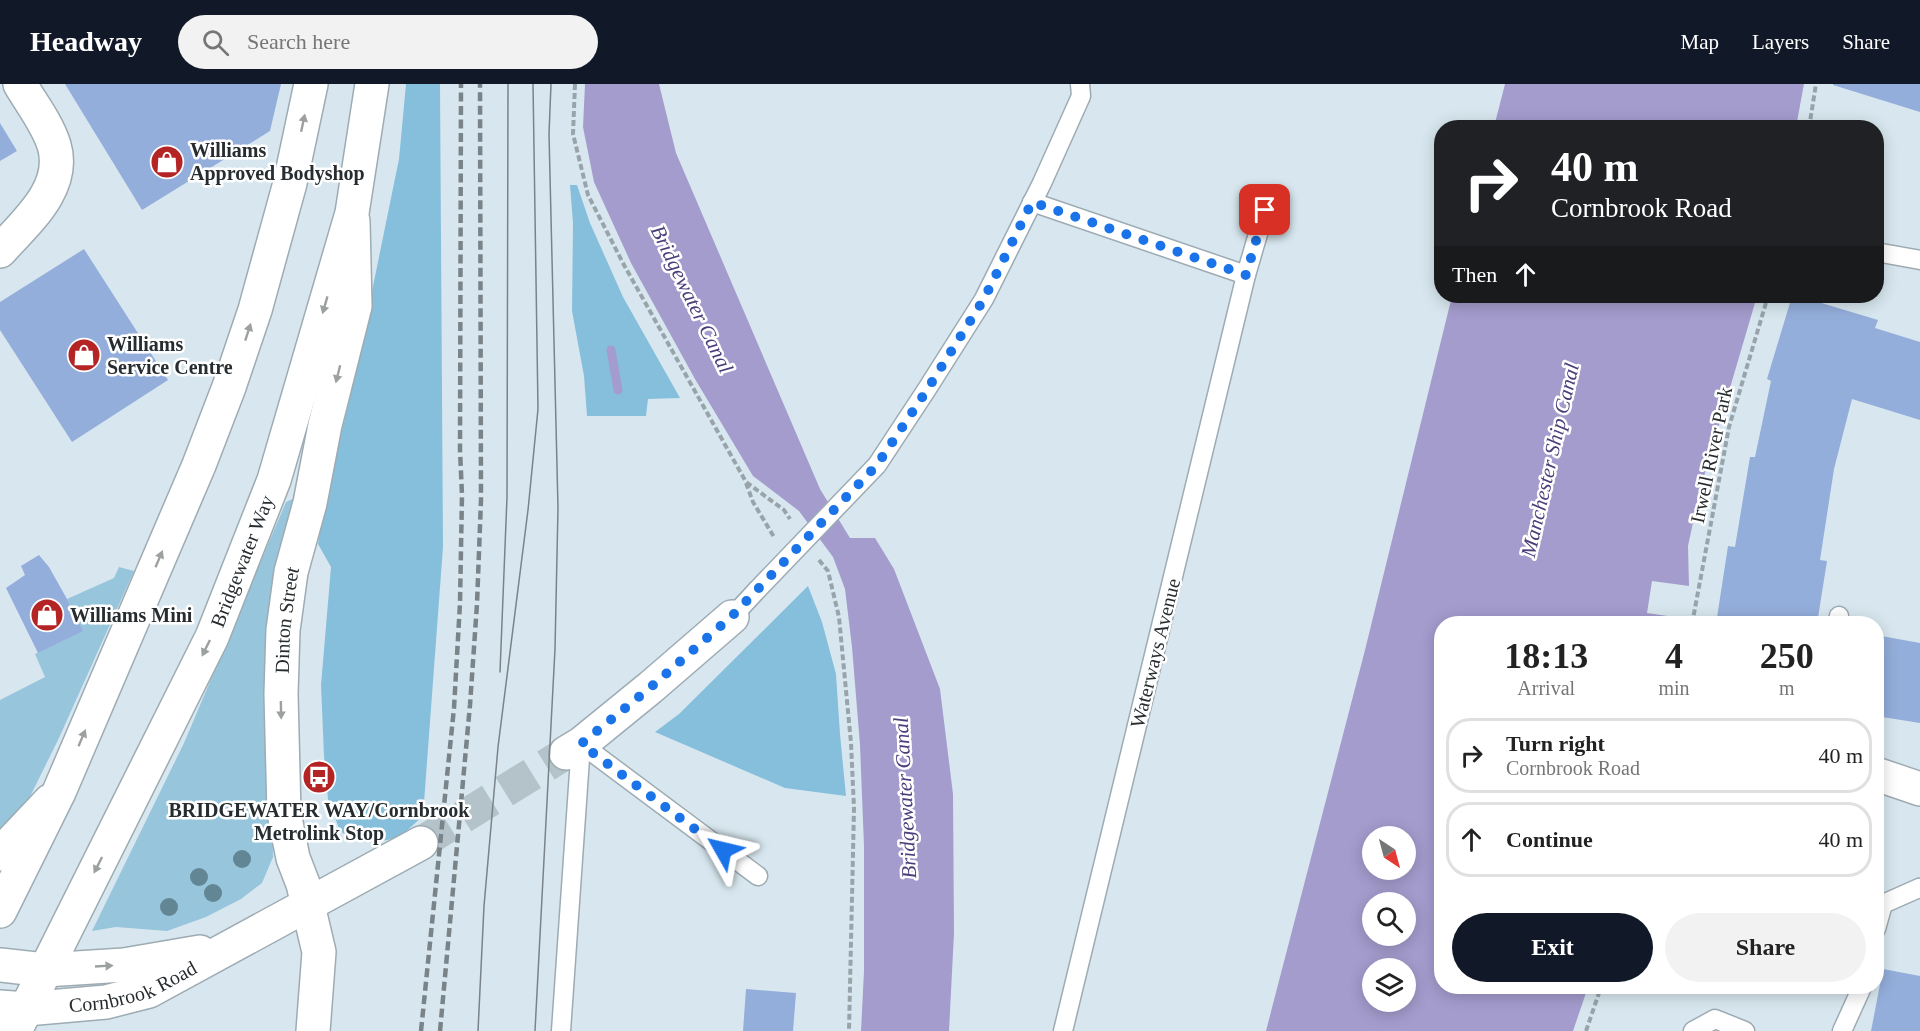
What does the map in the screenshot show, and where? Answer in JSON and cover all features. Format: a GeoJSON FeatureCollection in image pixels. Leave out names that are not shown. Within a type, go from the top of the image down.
{"type":"FeatureCollection","features":[{"type":"Feature","properties":{"kind":"main road"},"geometry":{"type":"LineString","coordinates":[[0,250],[41,204],[54,179],[57,160],[48,132],[20,84]]}},
{"type":"Feature","properties":{"kind":"main road"},"geometry":{"type":"LineString","coordinates":[[0,911],[59,792],[199,465],[229,387],[255,310],[290,183],[311,84]]}},
{"type":"Feature","properties":{"kind":"main road","name":"Bridgewater Way"},"geometry":{"type":"LineString","coordinates":[[14,1016],[45,970],[216,626],[274,480],[352,213],[372,84]]}},
{"type":"Feature","properties":{"kind":"main road","name":"Dinton Street"},"geometry":{"type":"LineString","coordinates":[[313,1031],[319,952],[303,885],[293,858],[284,813],[281,694],[283,630],[291,572],[310,503],[325,425],[355,306],[352,213]]}},
{"type":"Feature","properties":{"kind":"main road"},"geometry":{"type":"LineString","coordinates":[[573,749],[651,687],[732,616]]}},
{"type":"Feature","properties":{"kind":"main road"},"geometry":{"type":"LineString","coordinates":[[1884,777],[1920,789]]}},
{"type":"Feature","properties":{"kind":"main road"},"geometry":{"type":"LineString","coordinates":[[0,854],[59,792]]}},
{"type":"Feature","properties":{"kind":"main road","name":"Cornbrook Road"},"geometry":{"type":"LineString","coordinates":[[14,1016],[106,1002],[149,991],[421,843]]}},
{"type":"Feature","properties":{"kind":"main road","name":"Cornbrook Road"},"geometry":{"type":"LineString","coordinates":[[0,965],[45,970],[124,965],[232,946]]}},
{"type":"Feature","properties":{"kind":"lane"},"geometry":{"type":"LineString","coordinates":[[732,616],[877,465],[927,390],[984,299],[1081,96],[1080,84]]}},
{"type":"Feature","properties":{"kind":"lane"},"geometry":{"type":"LineString","coordinates":[[1032,202],[1246,275]]}},
{"type":"Feature","properties":{"kind":"lane","name":"Waterways Avenue"},"geometry":{"type":"LineString","coordinates":[[1063,1031],[1246,275],[1265,210]]}},
{"type":"Feature","properties":{"kind":"lane"},"geometry":{"type":"LineString","coordinates":[[1884,253],[1920,260]]}},
{"type":"Feature","properties":{"kind":"lane"},"geometry":{"type":"LineString","coordinates":[[573,749],[758,876]]}},
{"type":"Feature","properties":{"kind":"lane"},"geometry":{"type":"LineString","coordinates":[[561,1031],[573,749]]}},
{"type":"Feature","properties":{"kind":"lane"},"geometry":{"type":"LineString","coordinates":[[1884,904],[1920,886]]}},
{"type":"Feature","properties":{"kind":"lane"},"geometry":{"type":"LineString","coordinates":[[1842,1031],[1859,994]]}},
{"type":"Feature","properties":{"kind":"lane"},"geometry":{"type":"LineString","coordinates":[[1693,1031],[1715,1019],[1745,1031]]}},
{"type":"Feature","properties":{"kind":"path"},"geometry":{"type":"LineString","coordinates":[[575,84],[573,134],[588,195],[624,265],[746,482],[753,502],[771,534]]}},
{"type":"Feature","properties":{"kind":"path"},"geometry":{"type":"LineString","coordinates":[[1810,120],[1816,84]]}},
{"type":"Feature","properties":{"kind":"path","name":"Irwell River Park"},"geometry":{"type":"LineString","coordinates":[[1694,616],[1729,427],[1766,303]]}},
{"type":"Feature","properties":{"kind":"path"},"geometry":{"type":"LineString","coordinates":[[746,482],[784,510],[796,528]]}},
{"type":"Feature","properties":{"kind":"path"},"geometry":{"type":"LineString","coordinates":[[815,554],[828,571],[839,617],[851,743],[854,808],[849,1031]]}},
{"type":"Feature","properties":{"kind":"path"},"geometry":{"type":"LineString","coordinates":[[1586,1031],[1599,994]]}},
{"type":"Feature","properties":{"kind":"shaded area"},"geometry":{"type":"Polygon","coordinates":[[[406,84],[440,84],[443,547],[423,816],[402,835],[388,840],[366,842],[352,839],[340,831],[328,799],[321,685],[331,567],[318,544],[327,492],[351,394],[399,159],[406,84]]]}},
{"type":"Feature","properties":{"kind":"shaded area"},"geometry":{"type":"Polygon","coordinates":[[[570,185],[577,185],[590,223],[623,297],[680,398],[648,399],[646,416],[587,416],[584,376],[572,311],[573,223],[570,185]]]}},
{"type":"Feature","properties":{"kind":"shaded area"},"geometry":{"type":"Polygon","coordinates":[[[295,498],[271,769],[273,857],[262,883],[241,899],[206,917],[167,931],[116,927],[92,931],[184,743],[286,502],[295,498]]]}},
{"type":"Feature","properties":{"kind":"shaded area"},"geometry":{"type":"Polygon","coordinates":[[[119,567],[134,571],[59,738],[16,825],[0,841],[0,700],[45,677],[35,654],[82,631],[67,599],[114,578],[119,567]]]}},
{"type":"Feature","properties":{"kind":"shaded area"},"geometry":{"type":"Polygon","coordinates":[[[808,586],[822,622],[836,674],[846,796],[785,788],[655,732],[679,714],[808,586]]]}},
{"type":"Feature","properties":{"kind":"water","name":"Bridgewater Canal"},"geometry":{"type":"Polygon","coordinates":[[[585,84],[659,84],[676,153],[820,489],[850,538],[875,538],[894,569],[940,689],[953,794],[954,933],[949,1031],[861,1031],[864,971],[864,846],[860,745],[845,589],[833,557],[799,511],[753,476],[695,379],[631,263],[594,182],[583,127],[585,84]]]}},
{"type":"Feature","properties":{"kind":"water"},"geometry":{"type":"Polygon","coordinates":[[[1505,84],[1804,84],[1797,120],[1496,120],[1505,84]]]}},
{"type":"Feature","properties":{"kind":"water","name":"Manchester Ship Canal"},"geometry":{"type":"Polygon","coordinates":[[[1450,303],[1755,303],[1700,490],[1688,546],[1689,586],[1652,581],[1647,613],[1668,616],[1434,616],[1434,994],[1586,994],[1573,1031],[1266,1031],[1365,650],[1450,303]]]}},
{"type":"Feature","properties":{"kind":"building","name":"Williams Approved Bodyshop"},"geometry":{"type":"Polygon","coordinates":[[[65,84],[281,84],[270,131],[142,210],[65,84]]]}},
{"type":"Feature","properties":{"kind":"building"},"geometry":{"type":"Polygon","coordinates":[[[1920,84],[1920,112],[1833,85],[1920,84]]]}},
{"type":"Feature","properties":{"kind":"building"},"geometry":{"type":"Polygon","coordinates":[[[0,123],[17,151],[0,161],[0,123]]]}},
{"type":"Feature","properties":{"kind":"building","name":"Williams Service Centre"},"geometry":{"type":"Polygon","coordinates":[[[84,249],[168,380],[72,442],[0,330],[0,302],[84,249]]]}},
{"type":"Feature","properties":{"kind":"building"},"geometry":{"type":"Polygon","coordinates":[[[1790,303],[1821,303],[1878,320],[1875,328],[1920,342],[1920,420],[1852,399],[1834,469],[1820,560],[1827,561],[1818,616],[1717,616],[1728,546],[1735,547],[1750,457],[1755,457],[1771,381],[1767,379],[1790,303]]]}},
{"type":"Feature","properties":{"kind":"building","name":"Williams Mini"},"geometry":{"type":"Polygon","coordinates":[[[39,555],[49,567],[83,631],[38,653],[6,588],[25,575],[21,566],[39,555]]]}},
{"type":"Feature","properties":{"kind":"building"},"geometry":{"type":"Polygon","coordinates":[[[1884,636],[1920,643],[1920,723],[1884,717],[1884,636]]]}},
{"type":"Feature","properties":{"kind":"building"},"geometry":{"type":"Polygon","coordinates":[[[1884,969],[1920,976],[1920,1031],[1871,1031],[1878,994],[1884,994],[1884,969]]]}},
{"type":"Feature","properties":{"kind":"building"},"geometry":{"type":"Polygon","coordinates":[[[746,989],[796,993],[793,1031],[743,1031],[746,989]]]}},
{"type":"Feature","properties":{"kind":"waterway"},"geometry":{"type":"LineString","coordinates":[[611,350],[618,390]]}},
{"type":"Feature","properties":{"kind":"tunnel"},"geometry":{"type":"LineString","coordinates":[[421,843],[566,753]]}},
{"type":"Feature","properties":{"kind":"tram line"},"geometry":{"type":"LineString","coordinates":[[500,672],[507,497],[508,84]]}},
{"type":"Feature","properties":{"kind":"tram line"},"geometry":{"type":"LineString","coordinates":[[478,1031],[484,906],[498,747],[528,510],[538,409],[533,84]]}},
{"type":"Feature","properties":{"kind":"tram line"},"geometry":{"type":"LineString","coordinates":[[535,1031],[555,649],[558,508],[549,134],[551,84]]}},
{"type":"Feature","properties":{"kind":"railway"},"geometry":{"type":"LineString","coordinates":[[421,1031],[454,708],[460,603],[461,84]]}},
{"type":"Feature","properties":{"kind":"railway"},"geometry":{"type":"LineString","coordinates":[[440,1031],[477,604],[481,500],[480,84]]}},
{"type":"Feature","properties":{"kind":"place","name":"Williams Approved Bodyshop"},"geometry":{"type":"Point","coordinates":[167,162]}},
{"type":"Feature","properties":{"kind":"place","name":"Williams Service Centre"},"geometry":{"type":"Point","coordinates":[84,355]}},
{"type":"Feature","properties":{"kind":"place","name":"Williams Mini"},"geometry":{"type":"Point","coordinates":[47,615]}},
{"type":"Feature","properties":{"kind":"place","name":"BRIDGEWATER WAY/Cornbrook Metrolink Stop"},"geometry":{"type":"Point","coordinates":[319,777]}},
{"type":"Feature","properties":{"kind":"route"},"geometry":{"type":"LineString","coordinates":[[723,850],[581,744],[732,616],[877,465],[984,299],[1032,202],[1246,275],[1265,210]]}}]}
